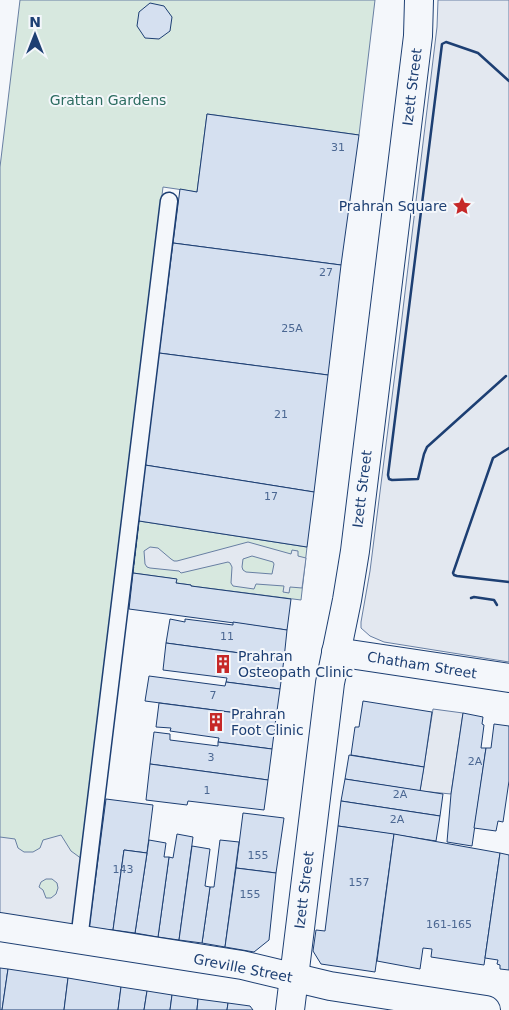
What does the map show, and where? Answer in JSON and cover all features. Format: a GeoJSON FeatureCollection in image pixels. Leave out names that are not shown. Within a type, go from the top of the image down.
{"type":"FeatureCollection","features":[{"type":"Feature","properties":{"kind":"street","name":"Izett Street"},"geometry":{"type":"LineString","coordinates":[[290,1010],[330,684],[355,551],[418,36],[419,0]]}},
{"type":"Feature","properties":{"kind":"street","name":"Chatham Street"},"geometry":{"type":"LineString","coordinates":[[336,652],[509,678]]}},
{"type":"Feature","properties":{"kind":"street","name":"Greville Street"},"geometry":{"type":"LineString","coordinates":[[0,927],[242,965],[330,986],[486,1010]]}},
{"type":"Feature","properties":{"kind":"lane"},"geometry":{"type":"LineString","coordinates":[[79,940],[169,201]]}},
{"type":"Feature","properties":{"kind":"green space","name":"Grattan Gardens"},"geometry":{"type":"Polygon","coordinates":[[[20,0],[375,0],[359,135],[207,114],[197,192],[163,187],[75,908],[0,897],[0,167],[20,0]]]}},
{"type":"Feature","properties":{"kind":"green space"},"geometry":{"type":"Polygon","coordinates":[[[139,521],[307,547],[301,600],[191,586],[176,583],[176,579],[133,573],[139,521]]]}},
{"type":"Feature","properties":{"kind":"shaded area","name":"Prahran Square"},"geometry":{"type":"Polygon","coordinates":[[[438,0],[509,0],[509,662],[384,642],[370,636],[361,628],[400,334],[437,27],[438,0]]]}},
{"type":"Feature","properties":{"kind":"shaded area"},"geometry":{"type":"Polygon","coordinates":[[[248,542],[291,554],[292,550],[298,551],[298,556],[306,558],[302,588],[290,587],[289,593],[283,592],[284,586],[256,584],[254,589],[233,586],[231,583],[232,567],[228,562],[181,573],[179,571],[150,568],[145,564],[144,551],[150,547],[158,548],[171,559],[177,561],[248,542]],[[252,556],[243,559],[242,567],[246,572],[272,574],[273,562],[252,556]]]}},
{"type":"Feature","properties":{"kind":"shaded area"},"geometry":{"type":"Polygon","coordinates":[[[433,709],[463,713],[451,794],[420,791],[433,709]]]}},
{"type":"Feature","properties":{"kind":"shaded area"},"geometry":{"type":"Polygon","coordinates":[[[61,835],[71,851],[82,859],[98,862],[89,928],[0,915],[0,837],[15,839],[18,848],[24,852],[33,852],[40,848],[43,840],[61,835]],[[46,879],[41,882],[39,887],[43,890],[46,898],[51,898],[56,894],[58,888],[57,883],[52,879],[46,879]]]}},
{"type":"Feature","properties":{"kind":"building"},"geometry":{"type":"Polygon","coordinates":[[[150,3],[164,6],[172,17],[170,31],[159,39],[145,38],[137,26],[139,12],[150,3]]]}},
{"type":"Feature","properties":{"kind":"building"},"geometry":{"type":"Polygon","coordinates":[[[207,114],[359,135],[341,265],[173,243],[180,189],[197,192],[207,114]]]}},
{"type":"Feature","properties":{"kind":"building"},"geometry":{"type":"Polygon","coordinates":[[[173,243],[341,265],[328,375],[159,353],[173,243]]]}},
{"type":"Feature","properties":{"kind":"building"},"geometry":{"type":"Polygon","coordinates":[[[159,353],[328,375],[314,492],[145,465],[159,353]]]}},
{"type":"Feature","properties":{"kind":"building"},"geometry":{"type":"Polygon","coordinates":[[[145,465],[314,492],[307,547],[139,521],[145,465]]]}},
{"type":"Feature","properties":{"kind":"building"},"geometry":{"type":"Polygon","coordinates":[[[133,573],[177,579],[176,583],[191,586],[291,599],[287,630],[129,609],[133,573]]]}},
{"type":"Feature","properties":{"kind":"building"},"geometry":{"type":"Polygon","coordinates":[[[170,619],[185,622],[185,619],[233,625],[233,622],[287,630],[284,659],[166,643],[170,619]]]}},
{"type":"Feature","properties":{"kind":"building","name":"Prahran Osteopath Clinic"},"geometry":{"type":"Polygon","coordinates":[[[166,643],[284,659],[280,689],[226,682],[227,678],[163,670],[166,643]]]}},
{"type":"Feature","properties":{"kind":"building"},"geometry":{"type":"Polygon","coordinates":[[[149,676],[225,686],[226,682],[280,689],[276,718],[145,701],[149,676]]]}},
{"type":"Feature","properties":{"kind":"building"},"geometry":{"type":"Polygon","coordinates":[[[363,701],[432,712],[424,767],[351,755],[355,727],[359,727],[363,701]]]}},
{"type":"Feature","properties":{"kind":"building","name":"Prahran Foot Clinic"},"geometry":{"type":"Polygon","coordinates":[[[159,703],[276,718],[272,749],[218,742],[219,738],[170,731],[171,728],[156,727],[159,703]]]}},
{"type":"Feature","properties":{"kind":"building"},"geometry":{"type":"Polygon","coordinates":[[[463,713],[483,717],[482,724],[484,725],[481,748],[486,748],[472,846],[447,842],[451,794],[463,713]]]}},
{"type":"Feature","properties":{"kind":"building"},"geometry":{"type":"Polygon","coordinates":[[[494,724],[509,726],[509,781],[503,822],[498,821],[496,831],[474,828],[486,748],[491,748],[494,724]]]}},
{"type":"Feature","properties":{"kind":"building"},"geometry":{"type":"Polygon","coordinates":[[[154,732],[170,734],[170,740],[218,746],[218,742],[272,749],[268,780],[150,764],[154,732]]]}},
{"type":"Feature","properties":{"kind":"building"},"geometry":{"type":"Polygon","coordinates":[[[349,755],[424,767],[420,791],[345,779],[349,755]]]}},
{"type":"Feature","properties":{"kind":"building"},"geometry":{"type":"Polygon","coordinates":[[[150,764],[268,780],[264,810],[188,801],[187,805],[146,800],[150,764]]]}},
{"type":"Feature","properties":{"kind":"building"},"geometry":{"type":"Polygon","coordinates":[[[345,779],[443,794],[440,816],[341,801],[345,779]]]}},
{"type":"Feature","properties":{"kind":"building"},"geometry":{"type":"Polygon","coordinates":[[[106,799],[153,805],[147,853],[124,850],[113,930],[89,928],[106,799]]]}},
{"type":"Feature","properties":{"kind":"building"},"geometry":{"type":"Polygon","coordinates":[[[341,801],[440,816],[436,841],[338,826],[341,801]]]}},
{"type":"Feature","properties":{"kind":"building"},"geometry":{"type":"Polygon","coordinates":[[[243,813],[284,818],[276,873],[236,868],[243,813]]]}},
{"type":"Feature","properties":{"kind":"building"},"geometry":{"type":"Polygon","coordinates":[[[338,826],[394,834],[375,972],[321,964],[313,951],[316,930],[325,931],[338,826]]]}},
{"type":"Feature","properties":{"kind":"building"},"geometry":{"type":"Polygon","coordinates":[[[177,834],[193,837],[179,940],[158,937],[169,857],[173,858],[177,834]]]}},
{"type":"Feature","properties":{"kind":"building"},"geometry":{"type":"Polygon","coordinates":[[[394,834],[500,853],[484,965],[431,957],[432,949],[423,948],[420,969],[377,961],[394,834]]]}},
{"type":"Feature","properties":{"kind":"building"},"geometry":{"type":"Polygon","coordinates":[[[149,840],[166,843],[164,857],[169,857],[158,937],[135,933],[149,840]]]}},
{"type":"Feature","properties":{"kind":"building"},"geometry":{"type":"Polygon","coordinates":[[[220,840],[239,842],[225,947],[202,943],[210,887],[214,887],[220,840]]]}},
{"type":"Feature","properties":{"kind":"building"},"geometry":{"type":"Polygon","coordinates":[[[192,846],[210,849],[205,886],[210,887],[202,943],[179,940],[192,846]]]}},
{"type":"Feature","properties":{"kind":"building"},"geometry":{"type":"Polygon","coordinates":[[[124,850],[147,853],[135,933],[113,930],[124,850]]]}},
{"type":"Feature","properties":{"kind":"building"},"geometry":{"type":"Polygon","coordinates":[[[500,853],[509,855],[509,970],[500,969],[500,965],[497,964],[498,960],[485,958],[500,853]]]}},
{"type":"Feature","properties":{"kind":"building"},"geometry":{"type":"Polygon","coordinates":[[[236,868],[276,873],[269,940],[254,952],[225,947],[236,868]]]}},
{"type":"Feature","properties":{"kind":"building"},"geometry":{"type":"Polygon","coordinates":[[[0,968],[8,969],[2,1010],[0,1010],[0,968]]]}},
{"type":"Feature","properties":{"kind":"building"},"geometry":{"type":"Polygon","coordinates":[[[8,969],[68,978],[64,1010],[2,1010],[8,969]]]}},
{"type":"Feature","properties":{"kind":"building"},"geometry":{"type":"Polygon","coordinates":[[[68,978],[121,987],[118,1010],[64,1010],[68,978]]]}},
{"type":"Feature","properties":{"kind":"building"},"geometry":{"type":"Polygon","coordinates":[[[121,987],[147,991],[144,1010],[118,1010],[121,987]]]}},
{"type":"Feature","properties":{"kind":"building"},"geometry":{"type":"Polygon","coordinates":[[[147,991],[172,995],[170,1010],[144,1010],[147,991]]]}},
{"type":"Feature","properties":{"kind":"building"},"geometry":{"type":"Polygon","coordinates":[[[172,995],[198,999],[197,1010],[170,1010],[172,995]]]}},
{"type":"Feature","properties":{"kind":"building"},"geometry":{"type":"Polygon","coordinates":[[[198,999],[228,1003],[227,1010],[197,1010],[198,999]]]}},
{"type":"Feature","properties":{"kind":"building"},"geometry":{"type":"Polygon","coordinates":[[[228,1003],[250,1006],[253,1010],[227,1010],[228,1003]]]}},
{"type":"Feature","properties":{"kind":"fence"},"geometry":{"type":"LineString","coordinates":[[133,573],[139,521]]}},
{"type":"Feature","properties":{"kind":"wall"},"geometry":{"type":"LineString","coordinates":[[506,376],[427,447],[418,479],[389,479],[442,44],[446,42],[478,53],[509,81]]}},
{"type":"Feature","properties":{"kind":"wall"},"geometry":{"type":"LineString","coordinates":[[509,448],[493,458],[453,573],[457,576],[509,582]]}},
{"type":"Feature","properties":{"kind":"wall"},"geometry":{"type":"LineString","coordinates":[[471,598],[494,600],[497,605]]}},
{"type":"Feature","properties":{"kind":"place","name":"Prahran Square"},"geometry":{"type":"Point","coordinates":[462,206]}},
{"type":"Feature","properties":{"kind":"place","name":"Prahran Osteopath Clinic"},"geometry":{"type":"Point","coordinates":[223,664]}},
{"type":"Feature","properties":{"kind":"place","name":"Prahran Foot Clinic"},"geometry":{"type":"Point","coordinates":[216,722]}}]}
